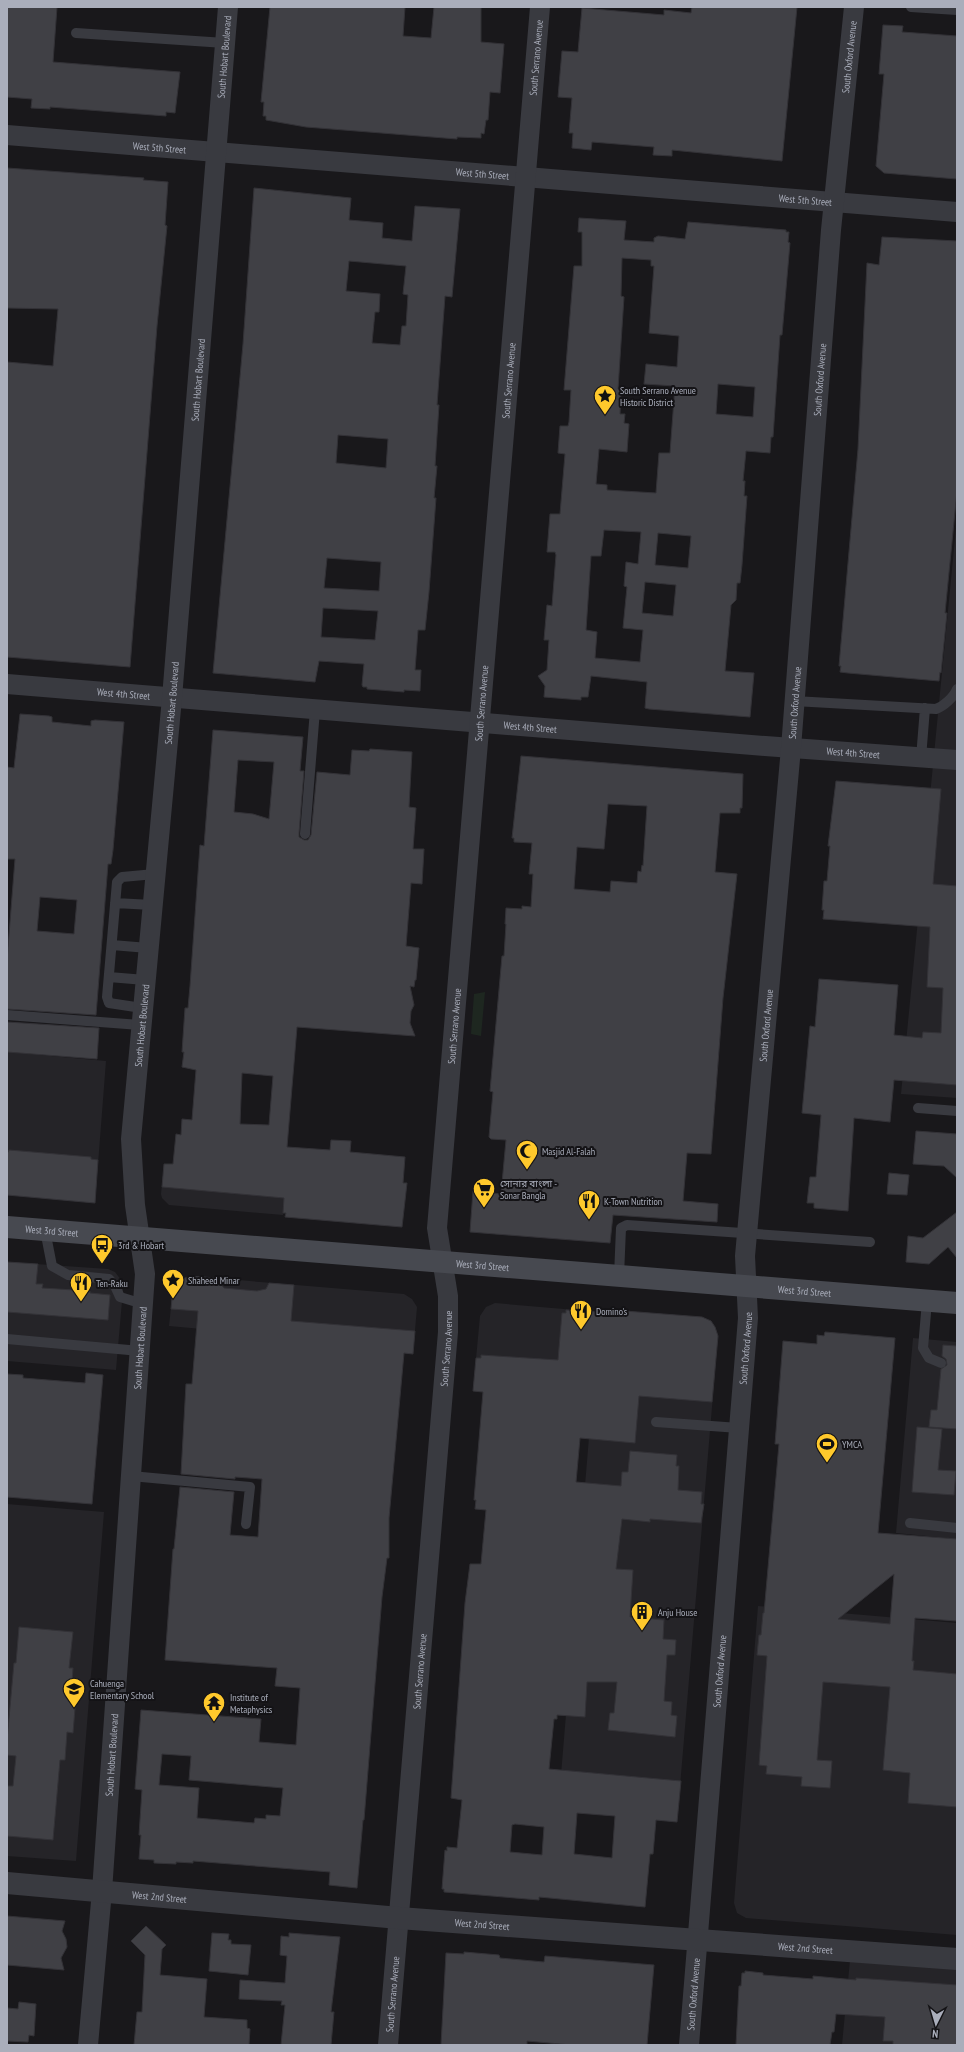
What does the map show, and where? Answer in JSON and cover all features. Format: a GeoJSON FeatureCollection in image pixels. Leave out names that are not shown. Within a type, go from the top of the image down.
{"type":"FeatureCollection","features":[{"type":"Feature","properties":{"kind":"main road","name":"West 3rd Street"},"geometry":{"type":"LineString","coordinates":[[7,1227],[957,1303]]}},
{"type":"Feature","properties":{"kind":"street","name":"South Hobart Boulevard"},"geometry":{"type":"LineString","coordinates":[[88,2045],[102,1891],[145,1271],[135,1205],[131,1139],[141,1017],[172,698],[215,152],[228,7]]}},
{"type":"Feature","properties":{"kind":"street","name":"South Serrano Avenue"},"geometry":{"type":"LineString","coordinates":[[388,2045],[448,1332],[448,1296],[441,1262],[437,1228],[444,1134],[481,723],[540,7]]}},
{"type":"Feature","properties":{"kind":"street","name":"South Oxford Avenue"},"geometry":{"type":"LineString","coordinates":[[689,2045],[748,1318],[745,1256],[791,748],[831,230],[835,203],[854,7]]}},
{"type":"Feature","properties":{"kind":"street","name":"West 5th Street"},"geometry":{"type":"LineString","coordinates":[[7,135],[957,212]]}},
{"type":"Feature","properties":{"kind":"street","name":"West 4th Street"},"geometry":{"type":"LineString","coordinates":[[7,684],[315,710],[957,760]]}},
{"type":"Feature","properties":{"kind":"street","name":"West 2nd Street"},"geometry":{"type":"LineString","coordinates":[[7,1884],[102,1891],[399,1918],[957,1959]]}},
{"type":"Feature","properties":{"kind":"lane"},"geometry":{"type":"LineString","coordinates":[[911,7],[957,10]]}},
{"type":"Feature","properties":{"kind":"lane"},"geometry":{"type":"LineString","coordinates":[[76,33],[225,43]]}},
{"type":"Feature","properties":{"kind":"lane"},"geometry":{"type":"LineString","coordinates":[[794,701],[925,708],[940,707],[955,694],[957,689]]}},
{"type":"Feature","properties":{"kind":"lane"},"geometry":{"type":"LineString","coordinates":[[921,758],[925,708]]}},
{"type":"Feature","properties":{"kind":"lane"},"geometry":{"type":"LineString","coordinates":[[305,834],[315,710]]}},
{"type":"Feature","properties":{"kind":"lane"},"geometry":{"type":"LineString","coordinates":[[141,1017],[109,1004],[107,997],[117,882],[122,877],[155,874]]}},
{"type":"Feature","properties":{"kind":"lane"},"geometry":{"type":"LineString","coordinates":[[115,903],[152,905]]}},
{"type":"Feature","properties":{"kind":"lane"},"geometry":{"type":"LineString","coordinates":[[112,945],[148,948]]}},
{"type":"Feature","properties":{"kind":"lane"},"geometry":{"type":"LineString","coordinates":[[109,977],[145,980]]}},
{"type":"Feature","properties":{"kind":"lane"},"geometry":{"type":"LineString","coordinates":[[7,1015],[141,1017]]}},
{"type":"Feature","properties":{"kind":"lane"},"geometry":{"type":"LineString","coordinates":[[918,1108],[957,1111]]}},
{"type":"Feature","properties":{"kind":"lane"},"geometry":{"type":"LineString","coordinates":[[619,1276],[621,1228],[627,1225],[870,1242]]}},
{"type":"Feature","properties":{"kind":"lane"},"geometry":{"type":"LineString","coordinates":[[45,1230],[52,1266],[68,1275],[108,1279],[115,1286],[120,1297],[143,1304]]}},
{"type":"Feature","properties":{"kind":"lane"},"geometry":{"type":"LineString","coordinates":[[926,1301],[923,1348],[928,1358],[941,1364]]}},
{"type":"Feature","properties":{"kind":"lane"},"geometry":{"type":"LineString","coordinates":[[7,1339],[140,1351]]}},
{"type":"Feature","properties":{"kind":"lane"},"geometry":{"type":"LineString","coordinates":[[656,1422],[739,1428]]}},
{"type":"Feature","properties":{"kind":"lane"},"geometry":{"type":"LineString","coordinates":[[131,1476],[250,1487],[246,1524]]}},
{"type":"Feature","properties":{"kind":"lane"},"geometry":{"type":"LineString","coordinates":[[910,1523],[957,1528]]}},
{"type":"Feature","properties":{"kind":"shaded area"},"geometry":{"type":"Polygon","coordinates":[[[957,518],[957,1098],[901,1094],[957,518]]]}},
{"type":"Feature","properties":{"kind":"shaded area"},"geometry":{"type":"Polygon","coordinates":[[[485,992],[481,1036],[471,1034],[474,994],[485,992]]]}},
{"type":"Feature","properties":{"kind":"shaded area"},"geometry":{"type":"Polygon","coordinates":[[[7,1052],[106,1061],[95,1203],[7,1195],[7,1052]]]}},
{"type":"Feature","properties":{"kind":"shaded area"},"geometry":{"type":"Polygon","coordinates":[[[164,1164],[286,1174],[283,1215],[169,1205],[162,1198],[161,1194],[164,1164]]]}},
{"type":"Feature","properties":{"kind":"shaded area"},"geometry":{"type":"Polygon","coordinates":[[[7,1262],[108,1269],[115,1272],[121,1280],[123,1290],[116,1370],[7,1361],[7,1262]]]}},
{"type":"Feature","properties":{"kind":"shaded area"},"geometry":{"type":"Polygon","coordinates":[[[190,1276],[404,1294],[412,1299],[417,1307],[413,1354],[292,1344],[202,1329],[169,1326],[173,1288],[180,1280],[190,1276]]]}},
{"type":"Feature","properties":{"kind":"shaded area"},"geometry":{"type":"Polygon","coordinates":[[[495,1303],[599,1312],[599,1309],[702,1317],[711,1321],[715,1327],[718,1336],[677,1822],[558,1811],[592,1401],[473,1391],[480,1316],[486,1307],[495,1303]]]}},
{"type":"Feature","properties":{"kind":"shaded area"},"geometry":{"type":"Polygon","coordinates":[[[913,1338],[957,1342],[957,1539],[896,1533],[913,1338]]]}},
{"type":"Feature","properties":{"kind":"shaded area"},"geometry":{"type":"Polygon","coordinates":[[[7,1504],[104,1512],[76,1861],[7,1856],[7,1504]]]}},
{"type":"Feature","properties":{"kind":"shaded area"},"geometry":{"type":"Polygon","coordinates":[[[758,1606],[957,1623],[957,1935],[746,1918],[737,1913],[734,1903],[758,1606]]]}},
{"type":"Feature","properties":{"kind":"shaded area"},"geometry":{"type":"Polygon","coordinates":[[[850,1960],[957,1968],[957,2045],[842,2045],[850,1960]]]}},
{"type":"Feature","properties":{"kind":"building"},"geometry":{"type":"Polygon","coordinates":[[[7,7],[57,7],[53,62],[180,72],[175,113],[166,112],[166,116],[50,107],[50,109],[31,108],[32,99],[7,97],[7,7]]]}},
{"type":"Feature","properties":{"kind":"building"},"geometry":{"type":"Polygon","coordinates":[[[270,7],[405,7],[403,36],[431,38],[434,7],[481,7],[481,42],[504,44],[500,93],[490,92],[488,120],[486,120],[484,134],[481,133],[481,138],[457,137],[457,139],[306,127],[266,120],[266,116],[263,116],[264,102],[261,102],[270,7]]]}},
{"type":"Feature","properties":{"kind":"building"},"geometry":{"type":"Polygon","coordinates":[[[692,7],[797,7],[782,161],[672,150],[672,156],[653,155],[654,147],[592,142],[591,150],[572,148],[573,133],[569,133],[572,98],[558,97],[562,51],[578,52],[582,8],[664,15],[664,10],[691,13],[692,7]]]}},
{"type":"Feature","properties":{"kind":"building"},"geometry":{"type":"Polygon","coordinates":[[[883,25],[903,26],[902,32],[957,36],[957,179],[884,173],[876,166],[884,74],[879,74],[883,25]]]}},
{"type":"Feature","properties":{"kind":"building"},"geometry":{"type":"Polygon","coordinates":[[[7,168],[144,178],[143,180],[168,182],[165,225],[167,226],[157,326],[130,667],[7,657],[7,362],[53,366],[58,309],[7,308],[7,168]]]}},
{"type":"Feature","properties":{"kind":"building"},"geometry":{"type":"Polygon","coordinates":[[[254,188],[351,198],[349,220],[383,223],[382,238],[412,241],[415,206],[460,209],[452,297],[445,296],[437,405],[439,405],[435,466],[437,466],[434,498],[436,498],[429,592],[425,630],[418,630],[415,670],[421,670],[420,691],[404,690],[404,692],[367,689],[367,687],[363,687],[362,685],[364,664],[319,661],[315,682],[213,673],[243,344],[254,188]],[[349,261],[346,291],[380,294],[379,312],[375,312],[372,343],[400,345],[402,326],[406,326],[408,295],[403,294],[406,266],[349,261]],[[338,435],[336,463],[386,468],[388,439],[338,435]],[[327,558],[324,588],[379,591],[381,562],[327,558]],[[323,608],[321,637],[375,640],[378,611],[323,608]]]}},
{"type":"Feature","properties":{"kind":"building"},"geometry":{"type":"Polygon","coordinates":[[[579,218],[626,221],[624,240],[654,242],[654,238],[658,236],[685,239],[688,222],[786,230],[786,232],[789,232],[788,242],[790,243],[782,335],[780,335],[773,437],[771,437],[770,453],[746,451],[743,481],[745,481],[744,496],[747,496],[742,565],[740,583],[737,583],[736,600],[731,605],[725,671],[754,673],[750,717],[645,708],[647,682],[591,676],[588,697],[581,697],[581,700],[544,697],[545,686],[538,676],[547,670],[549,640],[544,640],[547,605],[552,606],[556,555],[555,552],[547,552],[550,514],[560,514],[565,454],[558,453],[560,426],[568,426],[569,422],[571,390],[564,390],[574,266],[582,266],[582,232],[578,232],[579,218]],[[622,258],[621,296],[624,297],[618,389],[621,389],[620,414],[625,414],[624,423],[629,424],[627,452],[599,449],[596,484],[607,485],[607,490],[656,493],[659,453],[670,453],[675,386],[644,384],[646,364],[677,367],[679,336],[649,333],[654,266],[651,266],[651,260],[622,258]],[[718,384],[716,414],[753,417],[755,387],[718,384]],[[604,530],[601,556],[591,556],[586,630],[597,632],[595,658],[640,662],[643,630],[623,628],[627,587],[624,586],[626,562],[638,564],[641,532],[604,530]],[[658,533],[655,565],[688,568],[691,536],[658,533]],[[645,582],[642,613],[673,616],[676,585],[645,582]]]}},
{"type":"Feature","properties":{"kind":"building"},"geometry":{"type":"Polygon","coordinates":[[[882,237],[957,241],[957,491],[945,613],[947,613],[939,681],[840,672],[841,666],[839,666],[858,449],[867,263],[879,265],[882,237]]]}},
{"type":"Feature","properties":{"kind":"building"},"geometry":{"type":"Polygon","coordinates":[[[20,714],[49,716],[52,717],[52,722],[91,726],[91,721],[95,720],[124,722],[113,850],[111,864],[108,864],[96,1015],[7,1009],[7,960],[15,859],[7,859],[7,767],[14,768],[20,714]],[[40,897],[37,931],[74,934],[77,900],[40,897]]]}},
{"type":"Feature","properties":{"kind":"building"},"geometry":{"type":"Polygon","coordinates":[[[213,730],[303,737],[300,771],[304,771],[299,837],[304,840],[308,840],[311,835],[317,772],[350,775],[352,750],[369,751],[370,749],[412,752],[409,807],[416,808],[413,849],[424,849],[422,884],[411,883],[406,946],[419,948],[416,980],[414,987],[410,986],[414,1005],[411,1011],[410,1023],[415,1036],[297,1027],[287,1147],[330,1150],[331,1140],[351,1141],[350,1152],[405,1157],[403,1183],[407,1183],[402,1227],[285,1217],[286,1213],[283,1213],[284,1198],[162,1187],[164,1164],[173,1164],[176,1134],[181,1135],[182,1119],[192,1120],[196,1070],[182,1067],[184,1052],[182,1052],[185,1008],[188,1008],[190,986],[200,845],[204,846],[213,730]],[[238,760],[234,812],[253,814],[269,819],[274,762],[238,760]],[[242,1073],[240,1124],[269,1125],[273,1076],[242,1073]]]}},
{"type":"Feature","properties":{"kind":"building"},"geometry":{"type":"Polygon","coordinates":[[[521,756],[743,774],[742,808],[740,808],[740,813],[720,813],[715,872],[737,874],[723,998],[711,1154],[687,1153],[683,1201],[718,1204],[717,1222],[613,1215],[610,1243],[470,1232],[473,1191],[501,1194],[506,1140],[491,1139],[489,1137],[493,1092],[490,1091],[502,956],[504,956],[506,908],[522,909],[522,906],[531,907],[533,874],[529,874],[532,843],[514,842],[514,838],[512,838],[521,756]],[[608,804],[604,849],[577,847],[574,889],[610,892],[611,881],[637,883],[638,871],[641,872],[642,865],[643,866],[647,806],[608,804]]]}},
{"type":"Feature","properties":{"kind":"building"},"geometry":{"type":"Polygon","coordinates":[[[836,781],[941,789],[933,884],[957,886],[957,1085],[894,1080],[890,1122],[854,1118],[848,1211],[814,1208],[814,1203],[807,1203],[810,1177],[816,1177],[821,1115],[802,1113],[810,1026],[815,1027],[819,979],[898,985],[894,1035],[922,1038],[923,1032],[941,1033],[943,988],[927,987],[930,927],[823,919],[824,910],[822,910],[824,881],[827,881],[830,846],[828,846],[836,781]]]}},
{"type":"Feature","properties":{"kind":"building"},"geometry":{"type":"Polygon","coordinates":[[[7,1022],[99,1028],[97,1059],[7,1052],[7,1022]]]}},
{"type":"Feature","properties":{"kind":"building"},"geometry":{"type":"Polygon","coordinates":[[[916,1131],[957,1134],[957,1178],[944,1166],[913,1164],[916,1131]]]}},
{"type":"Feature","properties":{"kind":"building"},"geometry":{"type":"Polygon","coordinates":[[[9,1150],[91,1157],[91,1159],[98,1160],[95,1203],[7,1195],[7,1154],[9,1150]]]}},
{"type":"Feature","properties":{"kind":"building"},"geometry":{"type":"Polygon","coordinates":[[[889,1173],[909,1175],[907,1195],[887,1194],[889,1173]]]}},
{"type":"Feature","properties":{"kind":"building"},"geometry":{"type":"Polygon","coordinates":[[[957,1212],[957,1258],[948,1247],[929,1264],[906,1262],[908,1236],[923,1238],[957,1212]]]}},
{"type":"Feature","properties":{"kind":"building"},"geometry":{"type":"Polygon","coordinates":[[[7,1262],[38,1264],[36,1284],[43,1284],[42,1288],[90,1291],[90,1293],[110,1295],[108,1320],[7,1312],[7,1262]]]}},
{"type":"Feature","properties":{"kind":"building"},"geometry":{"type":"Polygon","coordinates":[[[190,1276],[216,1278],[224,1288],[257,1291],[266,1289],[269,1283],[294,1285],[291,1321],[415,1331],[413,1354],[404,1353],[389,1518],[389,1558],[387,1558],[382,1597],[357,1888],[329,1885],[330,1872],[193,1861],[193,1863],[176,1862],[176,1864],[154,1863],[154,1860],[139,1859],[142,1790],[135,1789],[141,1710],[261,1719],[259,1742],[296,1745],[300,1688],[275,1686],[277,1668],[165,1660],[173,1549],[180,1487],[234,1492],[230,1535],[258,1537],[262,1479],[235,1477],[235,1479],[181,1474],[186,1384],[192,1384],[198,1311],[171,1309],[173,1288],[180,1280],[190,1276]],[[162,1754],[159,1785],[199,1788],[197,1818],[254,1823],[255,1818],[266,1819],[266,1815],[280,1816],[283,1788],[189,1780],[191,1756],[162,1754]]]}},
{"type":"Feature","properties":{"kind":"building"},"geometry":{"type":"Polygon","coordinates":[[[599,1309],[702,1317],[711,1321],[718,1336],[712,1402],[639,1396],[635,1443],[580,1438],[576,1482],[621,1486],[622,1472],[628,1472],[630,1451],[677,1455],[676,1466],[679,1466],[678,1490],[702,1492],[701,1504],[704,1504],[701,1523],[650,1519],[650,1522],[622,1519],[616,1569],[633,1570],[630,1617],[664,1620],[663,1639],[676,1640],[675,1655],[667,1655],[664,1701],[672,1702],[671,1715],[677,1716],[675,1737],[608,1730],[610,1713],[614,1713],[617,1682],[587,1682],[585,1717],[557,1715],[557,1719],[554,1719],[549,1769],[681,1781],[677,1822],[656,1820],[653,1854],[650,1854],[645,1907],[539,1897],[539,1900],[444,1892],[444,1889],[442,1889],[445,1850],[447,1851],[447,1847],[457,1848],[462,1800],[451,1798],[465,1603],[470,1564],[481,1564],[486,1510],[475,1509],[476,1500],[474,1500],[483,1392],[473,1391],[476,1358],[481,1358],[481,1355],[558,1360],[562,1313],[566,1313],[566,1310],[599,1312],[599,1309]],[[577,1813],[574,1854],[612,1858],[615,1816],[577,1813]],[[512,1825],[510,1852],[542,1855],[544,1827],[512,1825]]]}},
{"type":"Feature","properties":{"kind":"building"},"geometry":{"type":"Polygon","coordinates":[[[825,1332],[895,1338],[878,1533],[957,1539],[957,1621],[915,1618],[912,1661],[914,1661],[913,1670],[957,1674],[957,1807],[908,1803],[910,1773],[883,1770],[890,1687],[823,1682],[817,1760],[832,1761],[830,1788],[801,1786],[802,1777],[766,1774],[767,1766],[759,1765],[767,1656],[757,1655],[759,1635],[761,1635],[764,1613],[779,1444],[775,1444],[783,1341],[817,1344],[817,1335],[824,1336],[825,1332]],[[894,1574],[838,1619],[890,1624],[894,1574]]]}},
{"type":"Feature","properties":{"kind":"building"},"geometry":{"type":"Polygon","coordinates":[[[943,1345],[957,1346],[957,1429],[929,1427],[931,1410],[937,1410],[941,1369],[947,1365],[946,1359],[942,1356],[943,1345]]]}},
{"type":"Feature","properties":{"kind":"building"},"geometry":{"type":"Polygon","coordinates":[[[86,1373],[103,1375],[92,1504],[7,1497],[7,1374],[23,1375],[23,1378],[85,1383],[86,1373]]]}},
{"type":"Feature","properties":{"kind":"building"},"geometry":{"type":"Polygon","coordinates":[[[917,1427],[942,1429],[938,1470],[956,1471],[954,1495],[912,1492],[917,1427]]]}},
{"type":"Feature","properties":{"kind":"building"},"geometry":{"type":"Polygon","coordinates":[[[19,1627],[73,1632],[69,1668],[73,1668],[71,1696],[76,1696],[73,1733],[67,1732],[65,1760],[60,1760],[53,1840],[7,1836],[7,1786],[13,1786],[16,1756],[7,1755],[7,1740],[19,1627]]]}},
{"type":"Feature","properties":{"kind":"building"},"geometry":{"type":"Polygon","coordinates":[[[7,1916],[65,1921],[62,1931],[66,1939],[67,1947],[61,1958],[64,1970],[7,1965],[7,1916]]]}},
{"type":"Feature","properties":{"kind":"building"},"geometry":{"type":"Polygon","coordinates":[[[146,1926],[166,1945],[162,1949],[160,1975],[207,1979],[204,2017],[247,2020],[247,2028],[250,2029],[249,2045],[134,2045],[137,2012],[142,2012],[145,1955],[131,1941],[146,1926]]]}},
{"type":"Feature","properties":{"kind":"building"},"geometry":{"type":"Polygon","coordinates":[[[212,1933],[229,1934],[228,1940],[231,1940],[231,1944],[251,1945],[248,1975],[209,1971],[212,1933]]]}},
{"type":"Feature","properties":{"kind":"building"},"geometry":{"type":"Polygon","coordinates":[[[289,1933],[340,1937],[331,2012],[334,2012],[331,2045],[281,2045],[285,2005],[281,2005],[282,2001],[239,1999],[240,1980],[285,1983],[287,1956],[280,1955],[281,1936],[289,1937],[289,1933]]]}},
{"type":"Feature","properties":{"kind":"building"},"geometry":{"type":"Polygon","coordinates":[[[464,1952],[499,1955],[500,1958],[544,1962],[545,1956],[654,1965],[647,2045],[571,2045],[527,2041],[527,2045],[441,2045],[446,1953],[464,1954],[464,1952]]]}},
{"type":"Feature","properties":{"kind":"building"},"geometry":{"type":"Polygon","coordinates":[[[745,1971],[763,1973],[763,1975],[813,1979],[813,1976],[856,1980],[856,1978],[957,1985],[957,2045],[893,2045],[893,2041],[883,2041],[885,2017],[836,2014],[834,2032],[832,2032],[830,2045],[736,2045],[739,1986],[741,1986],[742,1973],[745,1973],[745,1971]]]}},
{"type":"Feature","properties":{"kind":"building"},"geometry":{"type":"Polygon","coordinates":[[[19,2002],[36,2004],[34,2036],[29,2035],[28,2042],[7,2041],[7,2008],[18,2009],[19,2002]]]}},
{"type":"Feature","properties":{"kind":"place","name":"South Serrano Avenue Historic District"},"geometry":{"type":"Point","coordinates":[605,416]}},
{"type":"Feature","properties":{"kind":"place","name":"Masjid Al-Falah"},"geometry":{"type":"Point","coordinates":[527,1170]}},
{"type":"Feature","properties":{"kind":"place","name":"সোনার বাংলা - Sonar Bangla"},"geometry":{"type":"Point","coordinates":[484,1208]}},
{"type":"Feature","properties":{"kind":"place","name":"K-Town Nutrition"},"geometry":{"type":"Point","coordinates":[589,1220]}},
{"type":"Feature","properties":{"kind":"place","name":"3rd & Hobart"},"geometry":{"type":"Point","coordinates":[102,1264]}},
{"type":"Feature","properties":{"kind":"place","name":"Shaheed Minar"},"geometry":{"type":"Point","coordinates":[173,1300]}},
{"type":"Feature","properties":{"kind":"place","name":"Ten-Raku"},"geometry":{"type":"Point","coordinates":[81,1302]}},
{"type":"Feature","properties":{"kind":"place","name":"Domino's"},"geometry":{"type":"Point","coordinates":[581,1330]}},
{"type":"Feature","properties":{"kind":"place","name":"YMCA"},"geometry":{"type":"Point","coordinates":[827,1464]}},
{"type":"Feature","properties":{"kind":"place","name":"Anju House"},"geometry":{"type":"Point","coordinates":[642,1632]}},
{"type":"Feature","properties":{"kind":"place","name":"Cahuenga Elementary School"},"geometry":{"type":"Point","coordinates":[74,1708]}},
{"type":"Feature","properties":{"kind":"place","name":"Institute of Metaphysics"},"geometry":{"type":"Point","coordinates":[214,1722]}}]}
